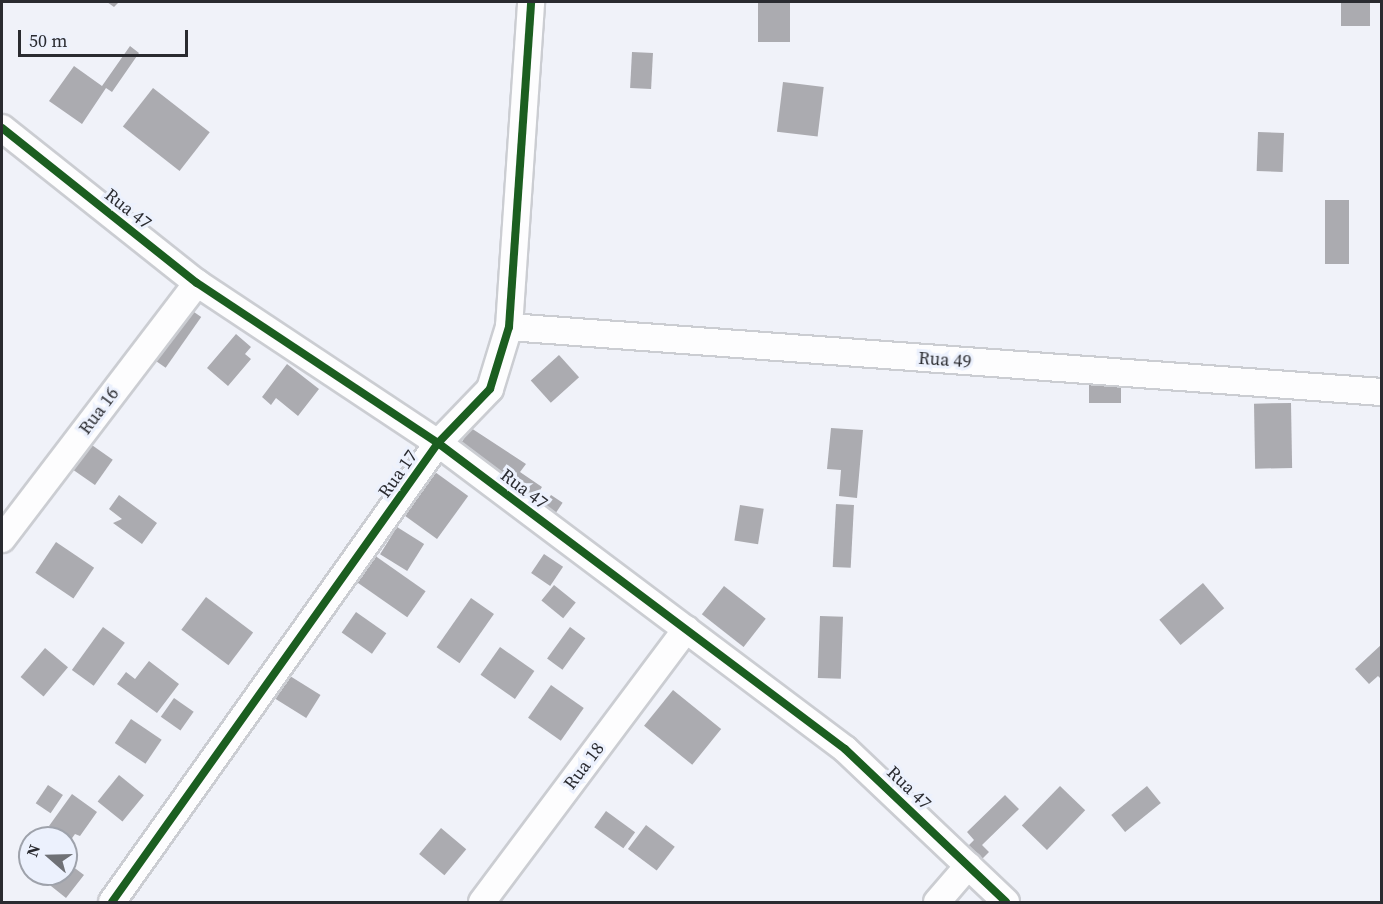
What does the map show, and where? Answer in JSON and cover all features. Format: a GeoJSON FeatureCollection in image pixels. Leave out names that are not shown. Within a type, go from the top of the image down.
{"type":"FeatureCollection","features":[{"type":"Feature","properties":{"kind":"street","name":"Rua 17"},"geometry":{"type":"LineString","coordinates":[[112,903],[438,443],[490,388],[509,327],[531,2]]}},
{"type":"Feature","properties":{"kind":"street","name":"Rua 47"},"geometry":{"type":"LineString","coordinates":[[2,128],[197,283],[438,443],[845,749],[1006,903]]}},
{"type":"Feature","properties":{"kind":"street","name":"Rua 16"},"geometry":{"type":"LineString","coordinates":[[2,539],[197,283]]}},
{"type":"Feature","properties":{"kind":"street","name":"Rua 49"},"geometry":{"type":"LineString","coordinates":[[509,327],[1382,392]]}},
{"type":"Feature","properties":{"kind":"street","name":"Rua 18"},"geometry":{"type":"LineString","coordinates":[[482,903],[686,629]]}},
{"type":"Feature","properties":{"kind":"street"},"geometry":{"type":"LineString","coordinates":[[938,903],[968,866]]}},
{"type":"Feature","properties":{"kind":"building"},"geometry":{"type":"Polygon","coordinates":[[[107,2],[119,2],[114,7],[107,2]]]}},
{"type":"Feature","properties":{"kind":"building"},"geometry":{"type":"Polygon","coordinates":[[[758,2],[790,2],[790,42],[758,42],[758,2]]]}},
{"type":"Feature","properties":{"kind":"building"},"geometry":{"type":"Polygon","coordinates":[[[1341,2],[1370,2],[1370,26],[1341,26],[1341,2]]]}},
{"type":"Feature","properties":{"kind":"building"},"geometry":{"type":"Polygon","coordinates":[[[130,46],[139,53],[112,92],[106,88],[82,124],[49,101],[74,66],[102,86],[130,46]]]}},
{"type":"Feature","properties":{"kind":"building"},"geometry":{"type":"Polygon","coordinates":[[[632,52],[653,53],[651,89],[630,88],[632,52]]]}},
{"type":"Feature","properties":{"kind":"building"},"geometry":{"type":"Polygon","coordinates":[[[783,82],[824,87],[818,137],[777,132],[783,82]]]}},
{"type":"Feature","properties":{"kind":"building"},"geometry":{"type":"Polygon","coordinates":[[[153,88],[210,132],[180,171],[123,127],[153,88]]]}},
{"type":"Feature","properties":{"kind":"building"},"geometry":{"type":"Polygon","coordinates":[[[1258,132],[1284,133],[1283,172],[1257,171],[1258,132]]]}},
{"type":"Feature","properties":{"kind":"building"},"geometry":{"type":"Polygon","coordinates":[[[1325,200],[1349,200],[1349,264],[1325,264],[1325,200]]]}},
{"type":"Feature","properties":{"kind":"building"},"geometry":{"type":"Polygon","coordinates":[[[184,305],[201,317],[166,368],[148,356],[184,305]]]}},
{"type":"Feature","properties":{"kind":"building"},"geometry":{"type":"Polygon","coordinates":[[[236,334],[251,347],[245,354],[251,359],[228,386],[207,368],[236,334]]]}},
{"type":"Feature","properties":{"kind":"building"},"geometry":{"type":"Polygon","coordinates":[[[559,355],[579,377],[551,403],[531,380],[559,355]]]}},
{"type":"Feature","properties":{"kind":"building"},"geometry":{"type":"Polygon","coordinates":[[[287,364],[319,389],[298,416],[276,398],[271,405],[262,397],[287,364]]]}},
{"type":"Feature","properties":{"kind":"building"},"geometry":{"type":"Polygon","coordinates":[[[1089,378],[1121,378],[1121,403],[1089,403],[1089,378]]]}},
{"type":"Feature","properties":{"kind":"building"},"geometry":{"type":"Polygon","coordinates":[[[1291,403],[1292,468],[1255,469],[1254,404],[1291,403]]]}},
{"type":"Feature","properties":{"kind":"building"},"geometry":{"type":"Polygon","coordinates":[[[471,428],[526,464],[520,472],[542,487],[534,499],[457,449],[471,428]]]}},
{"type":"Feature","properties":{"kind":"building"},"geometry":{"type":"Polygon","coordinates":[[[831,428],[863,430],[857,498],[839,496],[841,470],[827,469],[831,428]]]}},
{"type":"Feature","properties":{"kind":"building"},"geometry":{"type":"Polygon","coordinates":[[[89,443],[113,460],[95,485],[71,468],[89,443]]]}},
{"type":"Feature","properties":{"kind":"building"},"geometry":{"type":"Polygon","coordinates":[[[435,472],[468,496],[437,539],[404,515],[435,472]]]}},
{"type":"Feature","properties":{"kind":"building"},"geometry":{"type":"Polygon","coordinates":[[[119,495],[157,523],[142,544],[113,523],[122,519],[109,509],[119,495]]]}},
{"type":"Feature","properties":{"kind":"building"},"geometry":{"type":"Polygon","coordinates":[[[551,495],[563,503],[555,514],[543,507],[551,495]]]}},
{"type":"Feature","properties":{"kind":"building"},"geometry":{"type":"Polygon","coordinates":[[[836,504],[854,505],[851,568],[833,567],[836,504]]]}},
{"type":"Feature","properties":{"kind":"building"},"geometry":{"type":"Polygon","coordinates":[[[740,505],[764,509],[758,544],[734,541],[740,505]]]}},
{"type":"Feature","properties":{"kind":"building"},"geometry":{"type":"Polygon","coordinates":[[[397,527],[424,544],[407,571],[380,554],[397,527]]]}},
{"type":"Feature","properties":{"kind":"building"},"geometry":{"type":"Polygon","coordinates":[[[56,542],[94,568],[73,598],[35,573],[56,542]]]}},
{"type":"Feature","properties":{"kind":"building"},"geometry":{"type":"Polygon","coordinates":[[[544,554],[563,567],[550,586],[531,573],[544,554]]]}},
{"type":"Feature","properties":{"kind":"building"},"geometry":{"type":"Polygon","coordinates":[[[374,555],[426,591],[407,617],[356,581],[374,555]]]}},
{"type":"Feature","properties":{"kind":"building"},"geometry":{"type":"Polygon","coordinates":[[[1203,583],[1224,608],[1181,645],[1159,620],[1203,583]]]}},
{"type":"Feature","properties":{"kind":"building"},"geometry":{"type":"Polygon","coordinates":[[[554,585],[576,603],[563,618],[541,601],[554,585]]]}},
{"type":"Feature","properties":{"kind":"building"},"geometry":{"type":"Polygon","coordinates":[[[724,586],[766,619],[744,647],[702,614],[724,586]]]}},
{"type":"Feature","properties":{"kind":"building"},"geometry":{"type":"Polygon","coordinates":[[[206,597],[253,633],[228,665],[181,630],[206,597]]]}},
{"type":"Feature","properties":{"kind":"building"},"geometry":{"type":"Polygon","coordinates":[[[471,598],[494,614],[460,663],[437,647],[471,598]]]}},
{"type":"Feature","properties":{"kind":"building"},"geometry":{"type":"Polygon","coordinates":[[[356,612],[386,633],[372,654],[342,632],[356,612]]]}},
{"type":"Feature","properties":{"kind":"building"},"geometry":{"type":"Polygon","coordinates":[[[820,616],[843,617],[841,679],[818,678],[820,616]]]}},
{"type":"Feature","properties":{"kind":"building"},"geometry":{"type":"Polygon","coordinates":[[[103,627],[125,643],[94,686],[72,670],[103,627]]]}},
{"type":"Feature","properties":{"kind":"building"},"geometry":{"type":"Polygon","coordinates":[[[570,627],[585,638],[562,670],[547,659],[570,627]]]}},
{"type":"Feature","properties":{"kind":"building"},"geometry":{"type":"Polygon","coordinates":[[[1382,644],[1382,680],[1378,676],[1369,684],[1355,669],[1382,644]]]}},
{"type":"Feature","properties":{"kind":"building"},"geometry":{"type":"Polygon","coordinates":[[[500,647],[534,671],[515,699],[480,675],[500,647]]]}},
{"type":"Feature","properties":{"kind":"building"},"geometry":{"type":"Polygon","coordinates":[[[45,648],[68,667],[44,696],[21,677],[45,648]]]}},
{"type":"Feature","properties":{"kind":"building"},"geometry":{"type":"Polygon","coordinates":[[[149,661],[179,684],[157,713],[117,684],[126,672],[135,679],[149,661]]]}},
{"type":"Feature","properties":{"kind":"building"},"geometry":{"type":"Polygon","coordinates":[[[290,676],[321,695],[306,718],[276,699],[290,676]]]}},
{"type":"Feature","properties":{"kind":"building"},"geometry":{"type":"Polygon","coordinates":[[[551,685],[584,708],[561,741],[528,718],[551,685]]]}},
{"type":"Feature","properties":{"kind":"building"},"geometry":{"type":"Polygon","coordinates":[[[673,690],[721,729],[692,765],[644,726],[673,690]]]}},
{"type":"Feature","properties":{"kind":"building"},"geometry":{"type":"Polygon","coordinates":[[[174,698],[194,712],[180,731],[161,717],[174,698]]]}},
{"type":"Feature","properties":{"kind":"building"},"geometry":{"type":"Polygon","coordinates":[[[131,719],[162,740],[145,764],[115,743],[131,719]]]}},
{"type":"Feature","properties":{"kind":"building"},"geometry":{"type":"Polygon","coordinates":[[[119,775],[144,795],[122,822],[98,801],[119,775]]]}},
{"type":"Feature","properties":{"kind":"building"},"geometry":{"type":"Polygon","coordinates":[[[48,785],[63,795],[51,813],[36,803],[48,785]]]}},
{"type":"Feature","properties":{"kind":"building"},"geometry":{"type":"Polygon","coordinates":[[[1060,786],[1085,810],[1047,850],[1022,826],[1060,786]]]}},
{"type":"Feature","properties":{"kind":"building"},"geometry":{"type":"Polygon","coordinates":[[[1147,786],[1161,803],[1125,832],[1111,815],[1147,786]]]}},
{"type":"Feature","properties":{"kind":"building"},"geometry":{"type":"Polygon","coordinates":[[[72,794],[97,812],[80,836],[78,835],[78,826],[49,826],[72,794]]]}},
{"type":"Feature","properties":{"kind":"building"},"geometry":{"type":"Polygon","coordinates":[[[1005,795],[1019,809],[982,845],[989,852],[980,861],[967,847],[974,840],[967,832],[1005,795]]]}},
{"type":"Feature","properties":{"kind":"building"},"geometry":{"type":"Polygon","coordinates":[[[606,811],[635,832],[623,848],[594,827],[606,811]]]}},
{"type":"Feature","properties":{"kind":"building"},"geometry":{"type":"Polygon","coordinates":[[[646,825],[675,847],[657,871],[628,849],[646,825]]]}},
{"type":"Feature","properties":{"kind":"building"},"geometry":{"type":"Polygon","coordinates":[[[441,828],[466,849],[444,875],[419,854],[441,828]]]}},
{"type":"Feature","properties":{"kind":"building"},"geometry":{"type":"Polygon","coordinates":[[[78,870],[84,875],[78,883],[78,870]]]}},
{"type":"Feature","properties":{"kind":"building"},"geometry":{"type":"Polygon","coordinates":[[[51,886],[75,886],[66,898],[51,886]]]}},
{"type":"Feature","properties":{"kind":"cycle path"},"geometry":{"type":"LineString","coordinates":[[112,902],[438,443],[490,389],[509,327],[531,2]]}},
{"type":"Feature","properties":{"kind":"cycle path"},"geometry":{"type":"LineString","coordinates":[[2,128],[197,283],[438,443],[845,749],[1006,902]]}}]}
